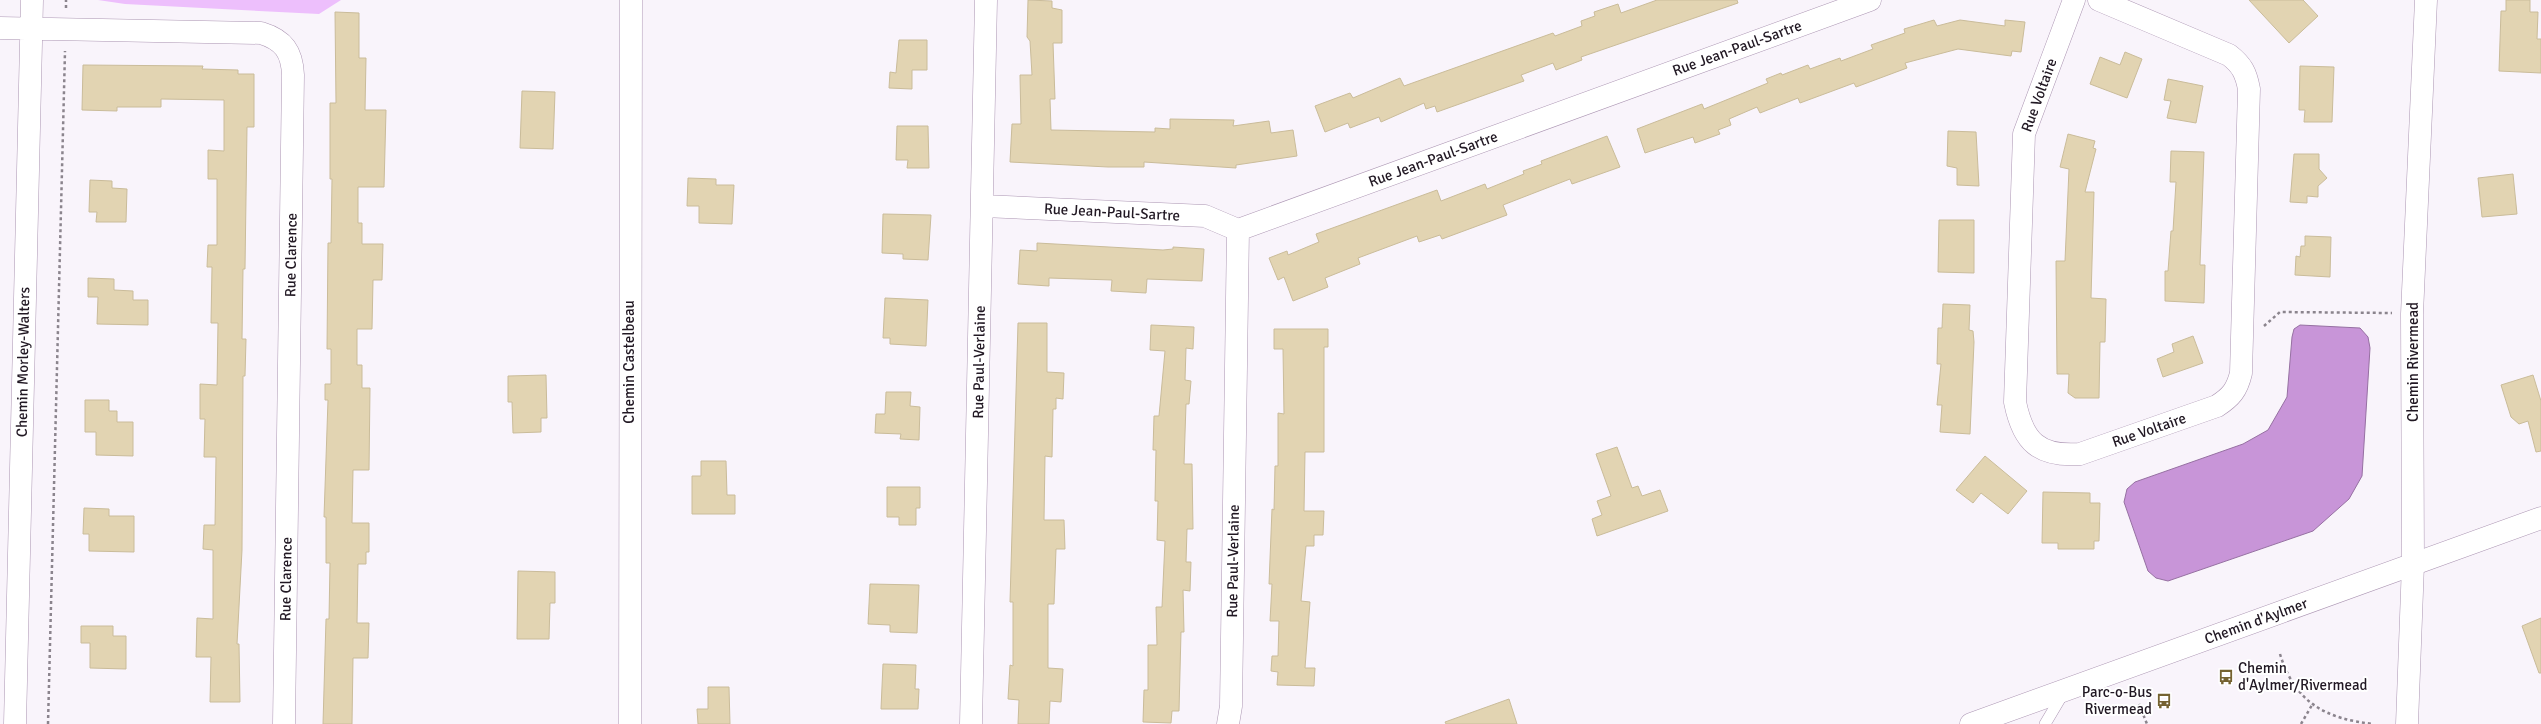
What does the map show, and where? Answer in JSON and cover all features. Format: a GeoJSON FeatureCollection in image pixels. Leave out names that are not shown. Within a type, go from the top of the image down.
{"type":"FeatureCollection","features":[{"type":"Feature","properties":{"kind":"street","name":"Chemin Morley-Walters"},"geometry":{"type":"LineString","coordinates":[[15,724],[32,0]]}},
{"type":"Feature","properties":{"kind":"street","name":"Chemin Castelbeau"},"geometry":{"type":"LineString","coordinates":[[630,724],[631,0]]}},
{"type":"Feature","properties":{"kind":"street","name":"Rue Paul-Verlaine"},"geometry":{"type":"LineString","coordinates":[[971,724],[983,206],[986,0]]}},
{"type":"Feature","properties":{"kind":"street","name":"Rue Jean-Paul-Sartre"},"geometry":{"type":"LineString","coordinates":[[983,206],[1205,216],[1238,230],[1870,0]]}},
{"type":"Feature","properties":{"kind":"street","name":"Rue Voltaire"},"geometry":{"type":"LineString","coordinates":[[2074,0],[2024,134],[2015,402],[2019,422],[2031,441],[2048,453],[2062,456],[2080,454],[2217,406],[2230,398],[2238,387],[2241,373],[2249,89],[2246,73],[2240,63],[2229,55],[2099,0]]}},
{"type":"Feature","properties":{"kind":"street"},"geometry":{"type":"LineString","coordinates":[[2420,0],[2422,56]]}},
{"type":"Feature","properties":{"kind":"street","name":"Chemin Rivermead"},"geometry":{"type":"LineString","coordinates":[[2407,724],[2413,564],[2412,314],[2422,56],[2426,0]]}},
{"type":"Feature","properties":{"kind":"street","name":"Rue Clarence"},"geometry":{"type":"LineString","coordinates":[[0,28],[261,33],[272,36],[283,43],[290,53],[294,76],[284,724]]}},
{"type":"Feature","properties":{"kind":"street","name":"Rue Paul-Verlaine"},"geometry":{"type":"LineString","coordinates":[[1228,724],[1231,706],[1238,230]]}},
{"type":"Feature","properties":{"kind":"street","name":"Chemin d'Aylmer"},"geometry":{"type":"LineString","coordinates":[[1971,724],[2541,518]]}},
{"type":"Feature","properties":{"kind":"lane"},"geometry":{"type":"LineString","coordinates":[[2046,724],[2066,690]]}},
{"type":"Feature","properties":{"kind":"path"},"geometry":{"type":"LineString","coordinates":[[48,724],[66,0]]}},
{"type":"Feature","properties":{"kind":"path"},"geometry":{"type":"LineString","coordinates":[[2242,334],[2258,332],[2280,312],[2412,314]]}},
{"type":"Feature","properties":{"kind":"path"},"geometry":{"type":"LineString","coordinates":[[2280,654],[2285,670],[2294,685],[2312,705],[2342,719],[2374,724]]}},
{"type":"Feature","properties":{"kind":"path"},"geometry":{"type":"LineString","coordinates":[[2139,704],[2147,724]]}},
{"type":"Feature","properties":{"kind":"path"},"geometry":{"type":"LineString","coordinates":[[2301,724],[2312,705]]}},
{"type":"Feature","properties":{"kind":"shaded area"},"geometry":{"type":"Polygon","coordinates":[[[98,0],[341,0],[319,14],[125,4],[98,0]]]}},
{"type":"Feature","properties":{"kind":"shaded area"},"geometry":{"type":"Polygon","coordinates":[[[2300,325],[2360,328],[2368,337],[2370,348],[2362,476],[2349,499],[2313,531],[2168,581],[2156,578],[2148,571],[2124,502],[2127,489],[2135,482],[2243,444],[2268,430],[2287,397],[2292,337],[2294,329],[2300,325]]]}},
{"type":"Feature","properties":{"kind":"building"},"geometry":{"type":"Polygon","coordinates":[[[1028,0],[1052,1],[1052,8],[1062,10],[1062,43],[1053,43],[1055,99],[1050,99],[1051,130],[1155,132],[1155,128],[1170,129],[1170,119],[1234,120],[1233,126],[1269,121],[1271,133],[1293,130],[1297,156],[1236,165],[1236,168],[1144,162],[1144,167],[1108,167],[1010,162],[1012,124],[1021,124],[1020,75],[1032,75],[1030,41],[1027,37],[1028,0]]]}},
{"type":"Feature","properties":{"kind":"building"},"geometry":{"type":"Polygon","coordinates":[[[1657,0],[1737,0],[1738,3],[1581,57],[1582,60],[1556,70],[1553,63],[1521,75],[1524,81],[1437,112],[1435,106],[1426,109],[1424,103],[1381,122],[1379,117],[1350,128],[1348,123],[1325,132],[1315,106],[1350,93],[1353,98],[1400,78],[1404,86],[1553,33],[1555,36],[1582,26],[1581,21],[1595,16],[1594,12],[1618,4],[1621,13],[1657,0]]]}},
{"type":"Feature","properties":{"kind":"building"},"geometry":{"type":"Polygon","coordinates":[[[2249,0],[2303,0],[2318,16],[2289,43],[2249,0]]]}},
{"type":"Feature","properties":{"kind":"building"},"geometry":{"type":"Polygon","coordinates":[[[2506,0],[2530,0],[2530,12],[2538,12],[2537,39],[2541,39],[2541,73],[2499,71],[2501,11],[2506,11],[2506,0]]]}},
{"type":"Feature","properties":{"kind":"building"},"geometry":{"type":"Polygon","coordinates":[[[335,12],[359,13],[359,58],[366,58],[365,110],[386,110],[384,187],[358,187],[358,223],[362,223],[362,244],[383,244],[382,280],[373,280],[372,329],[357,329],[357,365],[362,365],[362,388],[370,388],[369,470],[353,470],[352,523],[369,523],[369,552],[366,552],[366,564],[358,564],[357,623],[369,623],[368,658],[353,658],[352,724],[323,724],[326,619],[329,619],[330,563],[326,563],[326,517],[324,517],[328,400],[325,400],[325,384],[331,384],[331,349],[327,349],[328,243],[331,243],[332,179],[330,179],[330,103],[336,103],[335,12]]]}},
{"type":"Feature","properties":{"kind":"building"},"geometry":{"type":"Polygon","coordinates":[[[1934,20],[1937,26],[1960,20],[2005,26],[2005,20],[2025,22],[2021,52],[2012,51],[2011,56],[1958,49],[1905,63],[1907,68],[1856,87],[1854,83],[1800,103],[1798,98],[1760,113],[1757,107],[1729,119],[1731,125],[1718,130],[1720,134],[1695,143],[1693,137],[1645,153],[1637,129],[1702,104],[1704,109],[1768,83],[1766,79],[1781,73],[1782,75],[1808,65],[1810,69],[1840,58],[1841,61],[1873,49],[1871,45],[1905,33],[1904,29],[1934,20]]]}},
{"type":"Feature","properties":{"kind":"building"},"geometry":{"type":"Polygon","coordinates":[[[899,40],[927,40],[927,70],[912,70],[912,89],[889,88],[890,72],[896,73],[899,40]]]}},
{"type":"Feature","properties":{"kind":"building"},"geometry":{"type":"Polygon","coordinates":[[[2125,52],[2142,59],[2127,98],[2090,84],[2100,57],[2120,65],[2125,52]]]}},
{"type":"Feature","properties":{"kind":"building"},"geometry":{"type":"Polygon","coordinates":[[[83,65],[203,66],[202,69],[238,70],[238,74],[254,74],[254,127],[247,127],[245,269],[243,269],[242,339],[246,339],[245,376],[243,376],[242,550],[237,644],[239,644],[240,702],[210,702],[211,657],[196,657],[197,618],[213,619],[213,550],[203,549],[204,525],[215,525],[216,457],[204,457],[205,419],[200,419],[200,384],[217,385],[218,323],[211,323],[212,267],[207,267],[208,245],[217,245],[217,179],[208,179],[208,150],[224,151],[224,100],[161,99],[161,107],[117,107],[117,111],[82,110],[83,65]]]}},
{"type":"Feature","properties":{"kind":"building"},"geometry":{"type":"Polygon","coordinates":[[[2300,66],[2334,67],[2332,122],[2304,122],[2305,110],[2299,110],[2300,66]]]}},
{"type":"Feature","properties":{"kind":"building"},"geometry":{"type":"Polygon","coordinates":[[[2168,79],[2203,86],[2196,123],[2167,118],[2171,101],[2164,100],[2168,79]]]}},
{"type":"Feature","properties":{"kind":"building"},"geometry":{"type":"Polygon","coordinates":[[[522,91],[555,92],[553,149],[520,148],[522,91]]]}},
{"type":"Feature","properties":{"kind":"building"},"geometry":{"type":"Polygon","coordinates":[[[897,126],[928,126],[929,168],[907,168],[908,160],[896,160],[897,126]]]}},
{"type":"Feature","properties":{"kind":"building"},"geometry":{"type":"Polygon","coordinates":[[[1948,131],[1976,132],[1979,186],[1957,185],[1957,168],[1947,166],[1948,131]]]}},
{"type":"Feature","properties":{"kind":"building"},"geometry":{"type":"Polygon","coordinates":[[[2068,134],[2095,141],[2093,148],[2096,149],[2085,192],[2094,192],[2091,298],[2106,299],[2105,342],[2100,342],[2099,398],[2075,398],[2068,393],[2069,374],[2057,374],[2056,261],[2065,261],[2069,169],[2060,167],[2068,134]]]}},
{"type":"Feature","properties":{"kind":"building"},"geometry":{"type":"Polygon","coordinates":[[[1607,136],[1620,167],[1572,184],[1570,179],[1503,205],[1507,215],[1442,239],[1440,235],[1419,242],[1417,236],[1358,258],[1360,264],[1325,278],[1328,287],[1293,301],[1284,277],[1278,280],[1269,258],[1287,251],[1288,255],[1319,242],[1316,234],[1437,190],[1441,201],[1485,184],[1487,189],[1524,174],[1523,171],[1542,164],[1541,161],[1607,136]]]}},
{"type":"Feature","properties":{"kind":"building"},"geometry":{"type":"Polygon","coordinates":[[[2171,151],[2204,152],[2200,265],[2205,265],[2204,303],[2165,301],[2165,271],[2168,271],[2171,231],[2173,231],[2176,182],[2170,182],[2171,151]]]}},
{"type":"Feature","properties":{"kind":"building"},"geometry":{"type":"Polygon","coordinates":[[[2294,154],[2319,154],[2319,169],[2327,178],[2318,186],[2318,197],[2307,196],[2307,203],[2290,202],[2294,154]]]}},
{"type":"Feature","properties":{"kind":"building"},"geometry":{"type":"Polygon","coordinates":[[[2513,174],[2517,214],[2482,217],[2478,178],[2513,174]]]}},
{"type":"Feature","properties":{"kind":"building"},"geometry":{"type":"Polygon","coordinates":[[[688,178],[716,179],[716,185],[734,185],[732,224],[699,223],[699,206],[687,206],[688,178]]]}},
{"type":"Feature","properties":{"kind":"building"},"geometry":{"type":"Polygon","coordinates":[[[90,180],[112,181],[112,188],[127,189],[126,222],[96,222],[97,212],[89,212],[90,180]]]}},
{"type":"Feature","properties":{"kind":"building"},"geometry":{"type":"Polygon","coordinates":[[[883,214],[931,215],[928,260],[903,259],[903,254],[882,253],[883,214]]]}},
{"type":"Feature","properties":{"kind":"building"},"geometry":{"type":"Polygon","coordinates":[[[1939,220],[1974,220],[1974,273],[1938,272],[1939,220]]]}},
{"type":"Feature","properties":{"kind":"building"},"geometry":{"type":"Polygon","coordinates":[[[2305,236],[2331,237],[2330,277],[2295,275],[2296,256],[2300,257],[2301,246],[2305,246],[2305,236]]]}},
{"type":"Feature","properties":{"kind":"building"},"geometry":{"type":"Polygon","coordinates":[[[1037,243],[1163,250],[1173,249],[1173,247],[1204,249],[1202,281],[1147,279],[1146,293],[1111,291],[1112,280],[1049,278],[1049,286],[1018,284],[1020,250],[1037,251],[1037,243]]]}},
{"type":"Feature","properties":{"kind":"building"},"geometry":{"type":"Polygon","coordinates":[[[88,278],[114,279],[114,290],[133,291],[133,300],[148,300],[148,325],[97,324],[98,297],[88,297],[88,278]]]}},
{"type":"Feature","properties":{"kind":"building"},"geometry":{"type":"Polygon","coordinates":[[[885,298],[928,300],[926,346],[890,344],[890,338],[883,338],[885,298]]]}},
{"type":"Feature","properties":{"kind":"building"},"geometry":{"type":"Polygon","coordinates":[[[1943,304],[1970,305],[1969,330],[1973,331],[1974,342],[1970,434],[1940,432],[1942,405],[1937,405],[1941,364],[1937,364],[1938,328],[1942,328],[1943,304]]]}},
{"type":"Feature","properties":{"kind":"building"},"geometry":{"type":"Polygon","coordinates":[[[1018,323],[1047,323],[1047,372],[1064,373],[1063,399],[1056,398],[1056,409],[1053,409],[1052,457],[1045,456],[1044,520],[1064,520],[1065,549],[1056,549],[1054,604],[1048,604],[1048,668],[1063,669],[1061,702],[1050,701],[1049,724],[1018,724],[1019,700],[1008,699],[1010,665],[1013,666],[1013,602],[1010,602],[1018,323]]]}},
{"type":"Feature","properties":{"kind":"building"},"geometry":{"type":"Polygon","coordinates":[[[1151,325],[1194,327],[1193,349],[1186,348],[1185,380],[1191,381],[1189,404],[1186,404],[1184,464],[1192,464],[1193,529],[1187,529],[1186,562],[1191,562],[1190,591],[1183,590],[1184,632],[1181,632],[1179,711],[1172,711],[1171,723],[1143,722],[1144,690],[1148,690],[1148,645],[1157,645],[1156,607],[1162,607],[1165,541],[1157,540],[1158,501],[1155,501],[1156,450],[1153,450],[1154,416],[1159,416],[1165,351],[1150,350],[1151,325]]]}},
{"type":"Feature","properties":{"kind":"building"},"geometry":{"type":"Polygon","coordinates":[[[1274,329],[1328,329],[1328,347],[1324,347],[1324,452],[1305,452],[1304,511],[1324,511],[1323,535],[1314,535],[1314,546],[1306,546],[1301,601],[1310,602],[1305,668],[1315,668],[1314,686],[1277,685],[1278,672],[1271,671],[1272,656],[1278,656],[1279,621],[1270,621],[1272,584],[1269,584],[1272,509],[1274,510],[1275,466],[1278,466],[1278,413],[1284,414],[1283,349],[1274,349],[1274,329]]]}},
{"type":"Feature","properties":{"kind":"building"},"geometry":{"type":"Polygon","coordinates":[[[2193,336],[2203,363],[2163,377],[2157,359],[2174,352],[2172,344],[2193,336]]]}},
{"type":"Feature","properties":{"kind":"building"},"geometry":{"type":"Polygon","coordinates":[[[546,375],[547,418],[541,418],[541,432],[513,433],[512,402],[508,402],[508,376],[546,375]]]}},
{"type":"Feature","properties":{"kind":"building"},"geometry":{"type":"Polygon","coordinates":[[[2533,375],[2541,401],[2541,451],[2536,452],[2528,421],[2519,424],[2511,417],[2501,385],[2533,375]]]}},
{"type":"Feature","properties":{"kind":"building"},"geometry":{"type":"Polygon","coordinates":[[[886,392],[911,392],[910,406],[920,407],[919,440],[900,439],[901,434],[875,433],[876,414],[885,414],[886,392]]]}},
{"type":"Feature","properties":{"kind":"building"},"geometry":{"type":"Polygon","coordinates":[[[85,400],[109,400],[109,411],[117,411],[117,422],[133,422],[133,456],[96,455],[96,432],[85,432],[85,400]]]}},
{"type":"Feature","properties":{"kind":"building"},"geometry":{"type":"Polygon","coordinates":[[[1617,447],[1632,488],[1638,486],[1642,496],[1660,490],[1668,511],[1597,536],[1592,519],[1602,515],[1597,501],[1611,496],[1596,454],[1617,447]]]}},
{"type":"Feature","properties":{"kind":"building"},"geometry":{"type":"Polygon","coordinates":[[[1985,456],[2027,491],[2008,514],[1981,493],[1973,503],[1956,490],[1985,456]]]}},
{"type":"Feature","properties":{"kind":"building"},"geometry":{"type":"Polygon","coordinates":[[[701,461],[726,461],[727,495],[735,495],[735,514],[692,514],[692,476],[701,476],[701,461]]]}},
{"type":"Feature","properties":{"kind":"building"},"geometry":{"type":"Polygon","coordinates":[[[887,487],[920,487],[920,508],[916,508],[916,525],[899,525],[899,517],[887,517],[887,487]]]}},
{"type":"Feature","properties":{"kind":"building"},"geometry":{"type":"Polygon","coordinates":[[[2043,492],[2090,493],[2090,503],[2100,503],[2099,541],[2094,541],[2094,549],[2058,549],[2058,543],[2042,543],[2043,492]]]}},
{"type":"Feature","properties":{"kind":"building"},"geometry":{"type":"Polygon","coordinates":[[[84,508],[109,509],[109,516],[134,516],[134,552],[89,551],[89,534],[83,534],[84,508]]]}},
{"type":"Feature","properties":{"kind":"building"},"geometry":{"type":"Polygon","coordinates":[[[518,571],[555,572],[555,603],[550,603],[549,639],[517,639],[518,571]]]}},
{"type":"Feature","properties":{"kind":"building"},"geometry":{"type":"Polygon","coordinates":[[[870,584],[919,585],[917,633],[890,632],[890,625],[868,624],[870,584]]]}},
{"type":"Feature","properties":{"kind":"building"},"geometry":{"type":"Polygon","coordinates":[[[2541,618],[2541,673],[2539,673],[2522,626],[2541,618]]]}},
{"type":"Feature","properties":{"kind":"building"},"geometry":{"type":"Polygon","coordinates":[[[81,626],[113,626],[113,636],[126,636],[126,669],[90,668],[90,643],[81,643],[81,626]]]}},
{"type":"Feature","properties":{"kind":"building"},"geometry":{"type":"Polygon","coordinates":[[[883,664],[916,665],[915,689],[919,689],[918,709],[881,709],[883,664]]]}},
{"type":"Feature","properties":{"kind":"building"},"geometry":{"type":"Polygon","coordinates":[[[708,687],[729,687],[730,724],[698,724],[697,709],[708,709],[708,687]]]}},
{"type":"Feature","properties":{"kind":"building"},"geometry":{"type":"Polygon","coordinates":[[[1509,699],[1517,724],[1446,724],[1445,722],[1509,699]]]}},
{"type":"Feature","properties":{"kind":"place","name":"Chemin d'Aylmer/Rivermead"},"geometry":{"type":"Point","coordinates":[2226,677]}},
{"type":"Feature","properties":{"kind":"place","name":"Parc-o-Bus Rivermead"},"geometry":{"type":"Point","coordinates":[2164,701]}}]}
